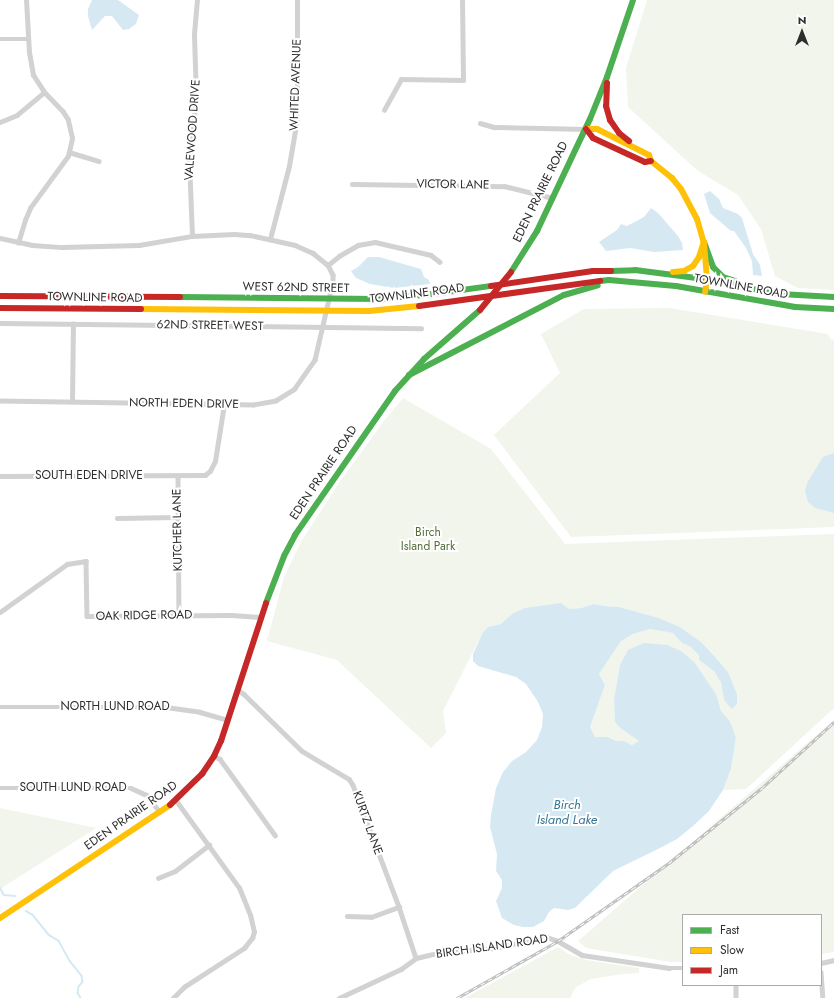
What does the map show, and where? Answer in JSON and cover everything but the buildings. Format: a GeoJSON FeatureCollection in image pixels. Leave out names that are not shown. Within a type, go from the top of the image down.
{"type":"FeatureCollection","features":[{"type":"Feature","properties":{"kind":"main road","name":"EDEN PRAIRIE ROAD"},"geometry":{"type":"LineString","coordinates":[[0,918],[176,801],[195,782],[214,756],[228,720],[261,616],[284,556],[295,535],[384,404],[424,359],[480,310],[511,272],[537,231],[586,129],[607,77],[633,0]]}},
{"type":"Feature","properties":{"kind":"main road"},"geometry":{"type":"LineString","coordinates":[[607,77],[606,106],[610,120],[619,133],[640,150]]}},
{"type":"Feature","properties":{"kind":"main road"},"geometry":{"type":"LineString","coordinates":[[586,129],[597,129],[649,155],[651,162],[672,178],[681,189],[697,219],[711,264],[723,277],[736,282],[791,292],[794,296],[834,297]]}},
{"type":"Feature","properties":{"kind":"main road"},"geometry":{"type":"LineString","coordinates":[[586,129],[593,138],[645,162],[651,162]]}},
{"type":"Feature","properties":{"kind":"main road"},"geometry":{"type":"LineString","coordinates":[[657,272],[680,271],[690,268],[699,257],[704,242]]}},
{"type":"Feature","properties":{"kind":"main road"},"geometry":{"type":"LineString","coordinates":[[704,242],[707,280],[705,292]]}},
{"type":"Feature","properties":{"kind":"main road","name":"WEST 62ND STREET"},"geometry":{"type":"LineString","coordinates":[[0,296],[329,300],[406,297],[593,271],[657,272],[794,296]]}},
{"type":"Feature","properties":{"kind":"main road","name":"TOWNLINE ROAD"},"geometry":{"type":"LineString","coordinates":[[0,308],[326,312],[369,311],[405,308],[594,281],[652,283],[795,308],[834,309]]}},
{"type":"Feature","properties":{"kind":"main road"},"geometry":{"type":"LineString","coordinates":[[409,375],[564,295],[586,287],[628,282]]}},
{"type":"Feature","properties":{"kind":"street"},"geometry":{"type":"LineString","coordinates":[[18,243],[30,208],[69,152],[72,138],[68,120],[63,112],[44,92],[32,70],[28,39],[26,0]]}},
{"type":"Feature","properties":{"kind":"street","name":"VALEWOOD DRIVE"},"geometry":{"type":"LineString","coordinates":[[192,236],[189,161],[196,99],[194,34],[197,0]]}},
{"type":"Feature","properties":{"kind":"street","name":"WHITED AVENUE"},"geometry":{"type":"LineString","coordinates":[[270,239],[289,166],[297,119],[297,0]]}},
{"type":"Feature","properties":{"kind":"street"},"geometry":{"type":"LineString","coordinates":[[384,110],[401,79],[463,80],[462,0]]}},
{"type":"Feature","properties":{"kind":"street"},"geometry":{"type":"LineString","coordinates":[[0,39],[28,39]]}},
{"type":"Feature","properties":{"kind":"street"},"geometry":{"type":"LineString","coordinates":[[0,122],[17,115],[44,92]]}},
{"type":"Feature","properties":{"kind":"street"},"geometry":{"type":"LineString","coordinates":[[480,124],[494,127],[586,129]]}},
{"type":"Feature","properties":{"kind":"street"},"geometry":{"type":"LineString","coordinates":[[69,152],[99,161]]}},
{"type":"Feature","properties":{"kind":"street","name":"VICTOR LANE"},"geometry":{"type":"LineString","coordinates":[[352,184],[504,186],[553,198]]}},
{"type":"Feature","properties":{"kind":"street"},"geometry":{"type":"LineString","coordinates":[[0,238],[18,243],[54,247],[139,245],[192,236],[234,234],[270,239],[303,248],[328,265],[339,256],[358,245],[375,242],[431,255],[440,262]]}},
{"type":"Feature","properties":{"kind":"street","name":"NORTH EDEN DRIVE"},"geometry":{"type":"LineString","coordinates":[[0,402],[265,404],[276,401],[296,389],[316,360],[322,327],[331,294],[333,275],[328,265]]}},
{"type":"Feature","properties":{"kind":"street","name":"62ND STREET WEST"},"geometry":{"type":"LineString","coordinates":[[0,323],[421,328]]}},
{"type":"Feature","properties":{"kind":"street"},"geometry":{"type":"LineString","coordinates":[[72,402],[73,324]]}},
{"type":"Feature","properties":{"kind":"street","name":"KUTCHER LANE"},"geometry":{"type":"LineString","coordinates":[[179,616],[178,476],[205,474],[213,467],[224,404]]}},
{"type":"Feature","properties":{"kind":"street","name":"SOUTH EDEN DRIVE"},"geometry":{"type":"LineString","coordinates":[[0,476],[178,476]]}},
{"type":"Feature","properties":{"kind":"street"},"geometry":{"type":"LineString","coordinates":[[117,518],[178,517]]}},
{"type":"Feature","properties":{"kind":"street","name":"OAK RIDGE ROAD"},"geometry":{"type":"LineString","coordinates":[[0,612],[67,564],[86,561],[87,616],[261,616]]}},
{"type":"Feature","properties":{"kind":"street","name":"KURTZ LANE"},"geometry":{"type":"LineString","coordinates":[[238,690],[244,694],[302,751],[349,779],[353,785],[399,907],[416,958]]}},
{"type":"Feature","properties":{"kind":"street","name":"NORTH LUND ROAD"},"geometry":{"type":"LineString","coordinates":[[0,707],[166,707],[200,712],[228,720]]}},
{"type":"Feature","properties":{"kind":"street"},"geometry":{"type":"LineString","coordinates":[[214,756],[220,760],[275,835]]}},
{"type":"Feature","properties":{"kind":"street","name":"SOUTH LUND ROAD"},"geometry":{"type":"LineString","coordinates":[[0,788],[131,788],[147,795],[160,812]]}},
{"type":"Feature","properties":{"kind":"street"},"geometry":{"type":"LineString","coordinates":[[172,998],[184,987],[244,948],[252,938],[253,926],[239,888],[176,801]]}},
{"type":"Feature","properties":{"kind":"street"},"geometry":{"type":"LineString","coordinates":[[158,878],[175,872],[209,845]]}},
{"type":"Feature","properties":{"kind":"street"},"geometry":{"type":"LineString","coordinates":[[348,916],[371,917],[399,907]]}},
{"type":"Feature","properties":{"kind":"street","name":"BIRCH ISLAND ROAD"},"geometry":{"type":"LineString","coordinates":[[416,958],[437,954],[495,948],[551,937],[582,955],[669,968],[682,968]]}},
{"type":"Feature","properties":{"kind":"street"},"geometry":{"type":"LineString","coordinates":[[339,998],[401,969],[416,958]]}},
{"type":"Feature","properties":{"kind":"street"},"geometry":{"type":"LineString","coordinates":[[822,963],[834,960]]}},
{"type":"Feature","properties":{"kind":"street"},"geometry":{"type":"LineString","coordinates":[[822,985],[823,998]]}},
{"type":"Feature","properties":{"kind":"street"},"geometry":{"type":"LineString","coordinates":[[736,986],[736,998]]}},
{"type":"Feature","properties":{"kind":"green space"},"geometry":{"type":"Polygon","coordinates":[[[647,0],[834,0],[834,290],[798,288],[775,276],[761,229],[738,195],[698,171],[628,107],[626,68],[647,0]]]}},
{"type":"Feature","properties":{"kind":"green space"},"geometry":{"type":"Polygon","coordinates":[[[669,308],[828,334],[832,341],[834,339],[834,527],[571,537],[494,435],[560,373],[541,334],[584,309],[669,308]]]}},
{"type":"Feature","properties":{"kind":"green space","name":"Birch Island Park"},"geometry":{"type":"Polygon","coordinates":[[[403,398],[491,449],[565,544],[834,534],[834,708],[746,789],[723,790],[731,769],[736,738],[730,721],[721,711],[716,694],[695,663],[614,700],[615,722],[620,728],[639,741],[632,745],[624,741],[616,741],[608,737],[595,737],[592,733],[590,727],[605,685],[599,674],[621,641],[633,634],[650,629],[673,633],[682,643],[691,647],[704,663],[714,671],[721,683],[724,700],[737,694],[728,672],[701,642],[680,627],[659,618],[619,607],[594,604],[581,608],[512,614],[501,624],[488,627],[483,632],[443,711],[446,733],[431,748],[337,660],[267,641],[284,577],[301,542],[339,483],[384,421],[403,398]]]}},
{"type":"Feature","properties":{"kind":"green space"},"geometry":{"type":"Polygon","coordinates":[[[834,720],[834,952],[822,954],[822,914],[682,914],[682,962],[671,962],[586,948],[578,941],[834,720]]]}},
{"type":"Feature","properties":{"kind":"green space"},"geometry":{"type":"Polygon","coordinates":[[[0,808],[96,828],[0,889],[0,808]]]}},
{"type":"Feature","properties":{"kind":"green space"},"geometry":{"type":"Polygon","coordinates":[[[558,947],[570,955],[586,960],[639,968],[639,973],[591,979],[576,987],[570,998],[465,998],[558,947]]]}},
{"type":"Feature","properties":{"kind":"water"},"geometry":{"type":"Polygon","coordinates":[[[92,0],[118,0],[139,15],[136,24],[129,29],[123,30],[112,16],[105,16],[92,30],[88,16],[88,9],[92,0]]]}},
{"type":"Feature","properties":{"kind":"water"},"geometry":{"type":"Polygon","coordinates":[[[710,191],[719,199],[723,208],[738,214],[742,218],[753,254],[760,265],[762,276],[753,275],[752,261],[746,248],[734,231],[731,231],[710,213],[704,194],[710,191]]]}},
{"type":"Feature","properties":{"kind":"water"},"geometry":{"type":"Polygon","coordinates":[[[651,208],[658,213],[678,236],[682,243],[683,250],[654,252],[630,248],[606,251],[599,242],[617,230],[621,224],[627,226],[644,217],[651,208]]]}},
{"type":"Feature","properties":{"kind":"water"},"geometry":{"type":"Polygon","coordinates":[[[368,257],[379,257],[421,269],[424,277],[429,280],[430,284],[394,288],[370,284],[356,278],[351,271],[358,267],[368,257]]]}},
{"type":"Feature","properties":{"kind":"water"},"geometry":{"type":"Polygon","coordinates":[[[834,453],[834,513],[815,508],[808,502],[805,491],[807,483],[823,457],[834,453]]]}},
{"type":"Feature","properties":{"kind":"water","name":"Birch Island Lake"},"geometry":{"type":"Polygon","coordinates":[[[561,603],[569,609],[581,608],[594,604],[619,607],[659,618],[680,627],[701,642],[728,672],[737,694],[737,704],[732,709],[724,700],[721,683],[714,671],[699,660],[699,656],[691,647],[682,643],[673,633],[650,629],[633,634],[621,641],[599,674],[605,685],[590,727],[595,737],[608,737],[616,741],[624,741],[632,745],[639,741],[620,728],[615,722],[614,700],[620,665],[628,650],[644,643],[667,645],[681,651],[695,663],[716,694],[721,711],[730,721],[736,738],[731,769],[723,790],[709,811],[693,826],[677,839],[613,871],[575,908],[568,910],[554,908],[549,912],[544,921],[533,927],[523,927],[514,925],[502,918],[496,901],[502,888],[502,880],[496,871],[497,854],[490,827],[491,815],[496,788],[503,772],[512,761],[526,752],[537,740],[542,727],[543,714],[538,702],[526,684],[516,677],[478,666],[473,661],[473,654],[483,632],[488,627],[501,624],[512,614],[525,608],[561,603]]]}},
{"type":"Feature","properties":{"kind":"waterway"},"geometry":{"type":"LineString","coordinates":[[0,887],[4,895],[15,896]]}},
{"type":"Feature","properties":{"kind":"waterway"},"geometry":{"type":"LineString","coordinates":[[26,911],[33,915],[49,935],[59,941],[70,961],[82,976],[83,982],[79,987],[78,993],[81,998]]}},
{"type":"Feature","properties":{"kind":"railway"},"geometry":{"type":"LineString","coordinates":[[457,998],[558,941],[669,863],[762,788],[834,722]]}},
{"type":"Feature","properties":{"kind":"traffic: fast"},"geometry":{"type":"LineString","coordinates":[[511,272],[537,231],[590,119],[607,77],[633,0]]}},
{"type":"Feature","properties":{"kind":"traffic: fast"},"geometry":{"type":"LineString","coordinates":[[704,242],[713,267],[723,277],[735,281]]}},
{"type":"Feature","properties":{"kind":"traffic: fast"},"geometry":{"type":"LineString","coordinates":[[611,271],[635,270],[696,278],[780,294],[834,297]]}},
{"type":"Feature","properties":{"kind":"traffic: fast"},"geometry":{"type":"LineString","coordinates":[[600,281],[609,280],[676,286],[795,307],[834,309]]}},
{"type":"Feature","properties":{"kind":"traffic: fast"},"geometry":{"type":"LineString","coordinates":[[409,375],[564,295],[598,285]]}},
{"type":"Feature","properties":{"kind":"traffic: fast"},"geometry":{"type":"LineString","coordinates":[[180,297],[379,299],[433,294],[491,286]]}},
{"type":"Feature","properties":{"kind":"traffic: fast"},"geometry":{"type":"LineString","coordinates":[[266,603],[284,556],[295,535],[395,391],[424,359],[480,310]]}},
{"type":"Feature","properties":{"kind":"traffic: slow"},"geometry":{"type":"LineString","coordinates":[[586,129],[597,129],[649,155],[651,161],[672,178],[681,189],[697,219],[704,244],[707,280],[705,292]]}},
{"type":"Feature","properties":{"kind":"traffic: slow"},"geometry":{"type":"LineString","coordinates":[[673,272],[684,271],[693,266],[699,257],[704,242]]}},
{"type":"Feature","properties":{"kind":"traffic: slow"},"geometry":{"type":"LineString","coordinates":[[141,309],[369,311],[419,306]]}},
{"type":"Feature","properties":{"kind":"traffic: slow"},"geometry":{"type":"LineString","coordinates":[[0,918],[170,805]]}},
{"type":"Feature","properties":{"kind":"traffic: jam"},"geometry":{"type":"LineString","coordinates":[[607,83],[606,106],[610,120],[619,133],[629,141]]}},
{"type":"Feature","properties":{"kind":"traffic: jam"},"geometry":{"type":"LineString","coordinates":[[586,129],[593,138],[645,162],[651,161]]}},
{"type":"Feature","properties":{"kind":"traffic: jam"},"geometry":{"type":"LineString","coordinates":[[491,286],[593,271],[611,271]]}},
{"type":"Feature","properties":{"kind":"traffic: jam"},"geometry":{"type":"LineString","coordinates":[[480,310],[511,272]]}},
{"type":"Feature","properties":{"kind":"traffic: jam"},"geometry":{"type":"LineString","coordinates":[[419,306],[600,281]]}},
{"type":"Feature","properties":{"kind":"traffic: jam"},"geometry":{"type":"LineString","coordinates":[[0,296],[180,297]]}},
{"type":"Feature","properties":{"kind":"traffic: jam"},"geometry":{"type":"LineString","coordinates":[[0,308],[141,309]]}},
{"type":"Feature","properties":{"kind":"traffic: jam"},"geometry":{"type":"LineString","coordinates":[[170,805],[202,774],[214,756],[221,741],[266,603]]}}]}
